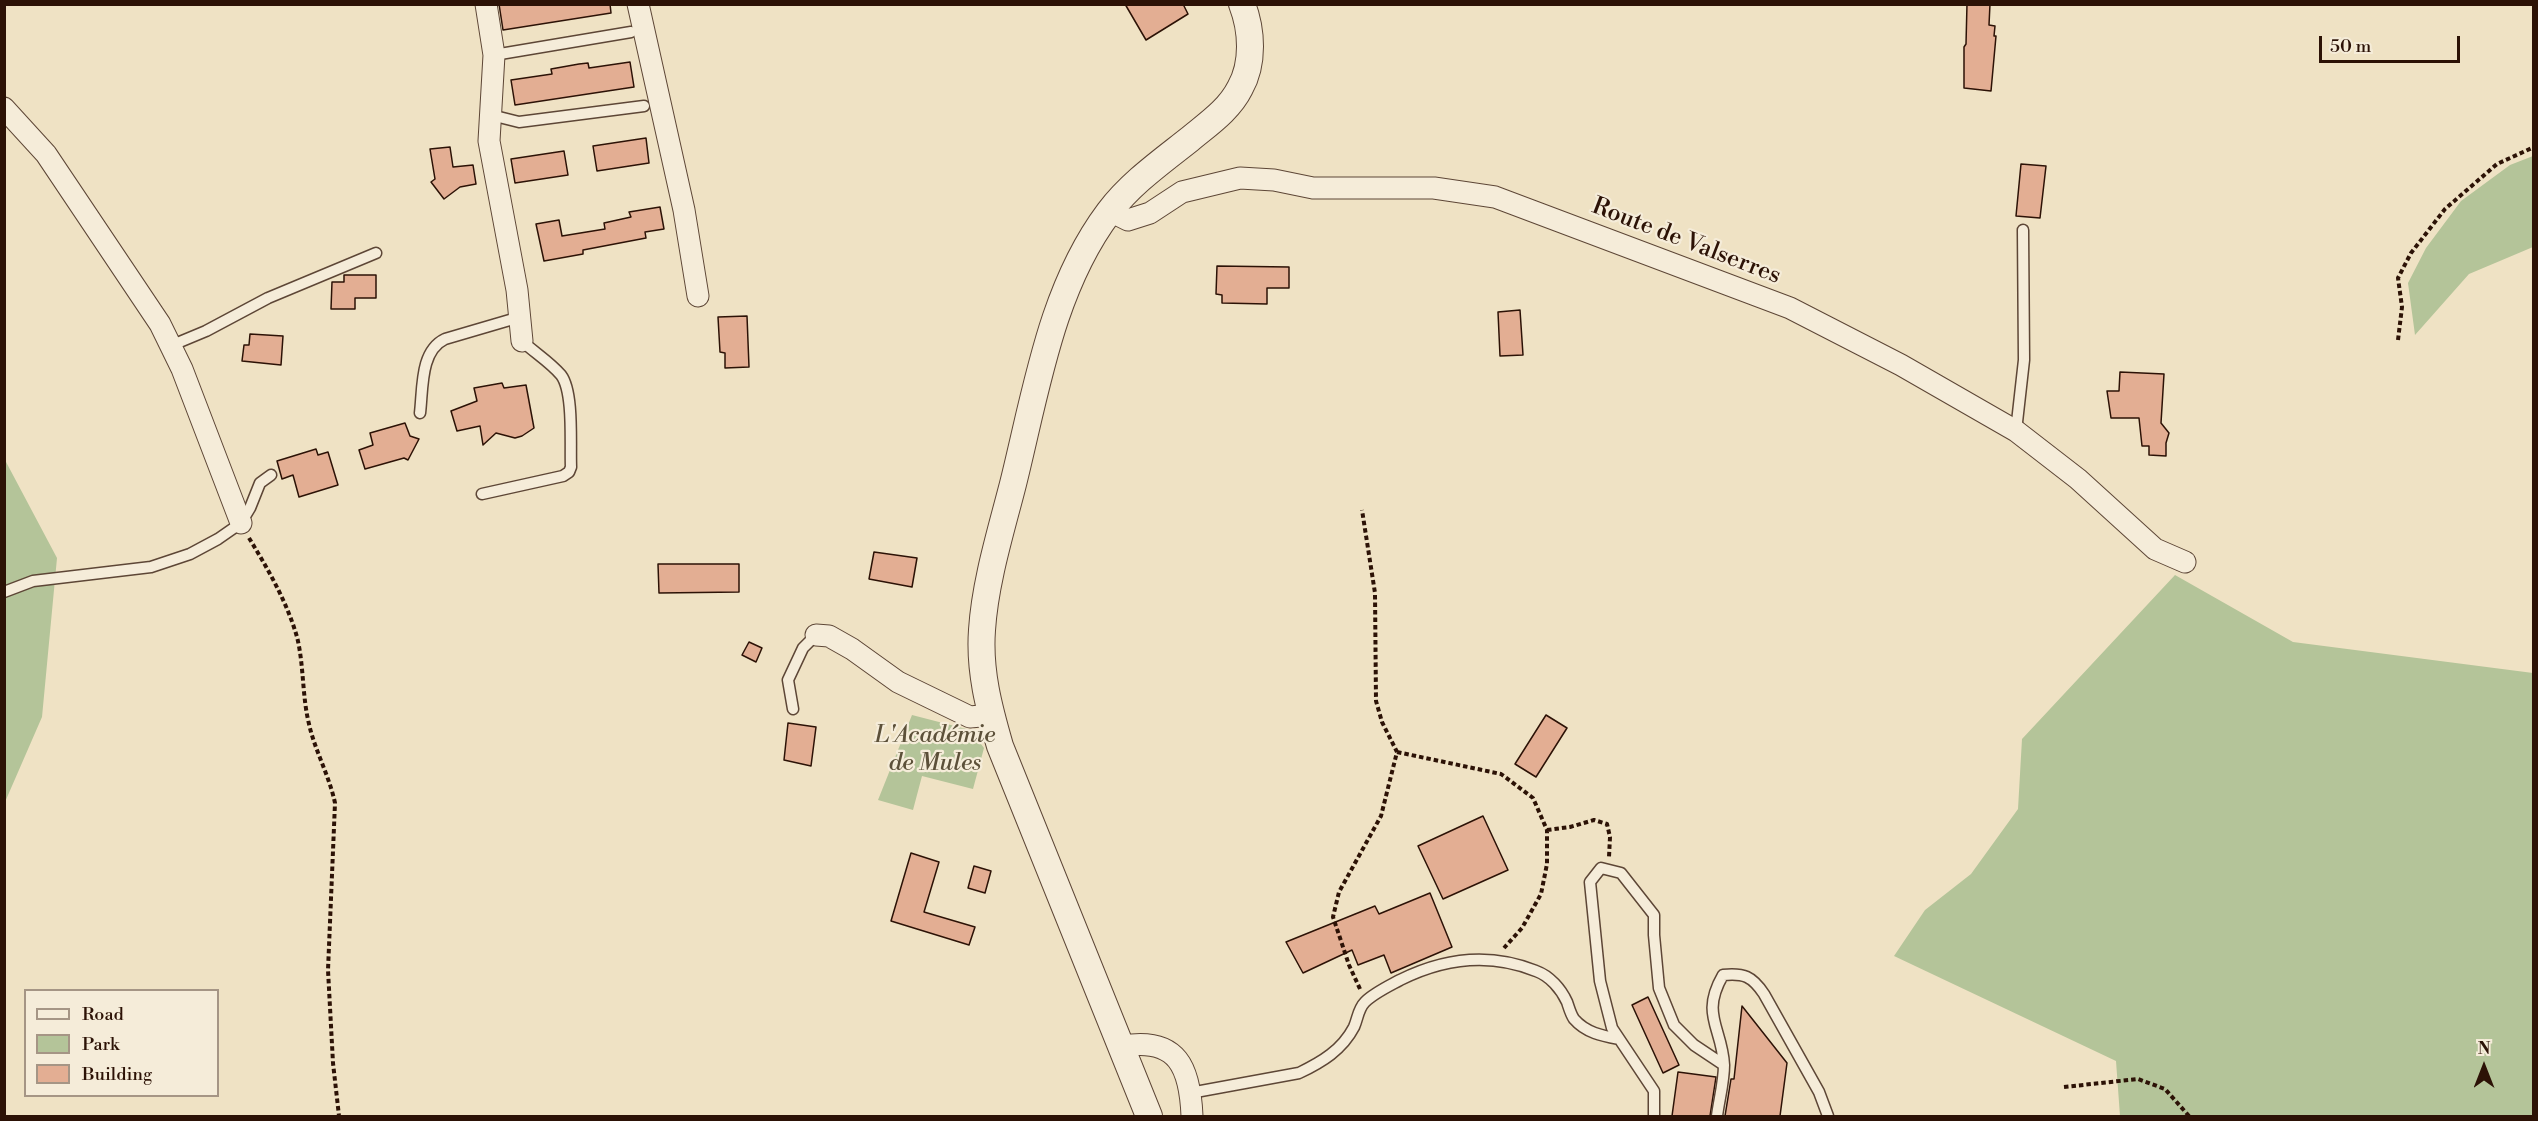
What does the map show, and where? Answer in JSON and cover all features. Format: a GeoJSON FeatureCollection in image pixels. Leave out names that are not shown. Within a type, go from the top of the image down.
{"type":"FeatureCollection","features":[{"type":"Feature","properties":{"kind":"street"},"geometry":{"type":"LineString","coordinates":[[486,4],[494,55],[489,141],[520,316],[522,341]]}},
{"type":"Feature","properties":{"kind":"street"},"geometry":{"type":"LineString","coordinates":[[638,4],[684,210],[698,296]]}},
{"type":"Feature","properties":{"kind":"street"},"geometry":{"type":"LineString","coordinates":[[1149,1116],[1123,1046],[1000,746],[990,715],[981,659],[982,629],[998,544],[1046,354],[1057,317],[1083,252],[1110,211],[1129,189],[1215,119],[1230,104],[1241,87],[1248,66],[1250,42],[1248,20],[1242,4]]}},
{"type":"Feature","properties":{"kind":"street"},"geometry":{"type":"LineString","coordinates":[[4,108],[46,154],[160,324],[182,369],[241,523]]}},
{"type":"Feature","properties":{"kind":"street","name":"Route de Valserres"},"geometry":{"type":"LineString","coordinates":[[1110,211],[1128,220],[1150,213],[1182,192],[1240,177],[1274,180],[1313,188],[1434,188],[1495,197],[1790,308],[1901,365],[2016,431],[2078,479],[2155,549],[2185,562]]}},
{"type":"Feature","properties":{"kind":"street"},"geometry":{"type":"LineString","coordinates":[[816,635],[829,636],[852,649],[898,682],[970,717],[990,715]]}},
{"type":"Feature","properties":{"kind":"street"},"geometry":{"type":"LineString","coordinates":[[1123,1046],[1143,1044],[1167,1049],[1182,1066],[1190,1093],[1192,1116]]}},
{"type":"Feature","properties":{"kind":"street"},"geometry":{"type":"LineString","coordinates":[[1132,1071],[1138,1116]]}},
{"type":"Feature","properties":{"kind":"lane"},"geometry":{"type":"LineString","coordinates":[[494,55],[630,32]]}},
{"type":"Feature","properties":{"kind":"lane"},"geometry":{"type":"LineString","coordinates":[[491,115],[519,122],[644,106]]}},
{"type":"Feature","properties":{"kind":"lane"},"geometry":{"type":"LineString","coordinates":[[2016,431],[2024,360],[2023,230]]}},
{"type":"Feature","properties":{"kind":"lane"},"geometry":{"type":"LineString","coordinates":[[170,346],[206,331],[268,298],[376,253]]}},
{"type":"Feature","properties":{"kind":"lane"},"geometry":{"type":"LineString","coordinates":[[420,413],[428,355],[434,344],[520,316]]}},
{"type":"Feature","properties":{"kind":"lane"},"geometry":{"type":"LineString","coordinates":[[482,494],[562,476],[569,472],[571,467],[565,383],[562,376],[548,362],[522,341]]}},
{"type":"Feature","properties":{"kind":"lane"},"geometry":{"type":"LineString","coordinates":[[4,592],[33,581],[152,567],[190,554],[241,523],[260,483],[271,475]]}},
{"type":"Feature","properties":{"kind":"lane"},"geometry":{"type":"LineString","coordinates":[[793,709],[788,680],[803,648],[816,635]]}},
{"type":"Feature","properties":{"kind":"lane"},"geometry":{"type":"LineString","coordinates":[[1654,1116],[1654,1091],[1612,1028],[1600,981],[1590,882],[1601,868],[1621,873],[1654,915],[1659,988],[1674,1025],[1694,1045],[1724,1065]]}},
{"type":"Feature","properties":{"kind":"lane"},"geometry":{"type":"LineString","coordinates":[[1190,1093],[1299,1073],[1314,1066],[1329,1057],[1349,1036],[1359,1010],[1366,1001],[1398,981],[1439,963],[1462,959],[1492,959],[1538,971],[1553,981],[1564,996],[1574,1018],[1587,1030],[1619,1039]]}},
{"type":"Feature","properties":{"kind":"lane"},"geometry":{"type":"LineString","coordinates":[[1717,1116],[1724,1065],[1711,1003],[1715,989],[1723,975],[1737,974],[1755,980],[1764,994],[1819,1092],[1828,1116]]}},
{"type":"Feature","properties":{"kind":"path"},"geometry":{"type":"LineString","coordinates":[[2398,340],[2402,308],[2398,278],[2411,253],[2445,209],[2497,164],[2534,147]]}},
{"type":"Feature","properties":{"kind":"path"},"geometry":{"type":"LineString","coordinates":[[1362,510],[1375,593],[1376,701],[1382,722],[1397,752],[1381,816],[1339,892],[1333,917],[1349,965],[1366,1001]]}},
{"type":"Feature","properties":{"kind":"path"},"geometry":{"type":"LineString","coordinates":[[241,523],[285,603],[297,639],[305,708],[311,734],[330,779],[335,803],[328,970],[333,1063],[339,1116]]}},
{"type":"Feature","properties":{"kind":"path"},"geometry":{"type":"LineString","coordinates":[[1397,752],[1501,774],[1533,798],[1547,830],[1547,864],[1541,894],[1522,927],[1492,959]]}},
{"type":"Feature","properties":{"kind":"path"},"geometry":{"type":"LineString","coordinates":[[1547,830],[1570,828],[1594,820],[1607,824],[1610,837],[1608,870]]}},
{"type":"Feature","properties":{"kind":"path"},"geometry":{"type":"LineString","coordinates":[[2064,1087],[2138,1078],[2165,1089],[2189,1116]]}},
{"type":"Feature","properties":{"kind":"green space"},"geometry":{"type":"Polygon","coordinates":[[[2533,156],[2533,247],[2469,274],[2415,335],[2408,283],[2426,248],[2461,201],[2510,165],[2533,156]]]}},
{"type":"Feature","properties":{"kind":"green space"},"geometry":{"type":"Polygon","coordinates":[[[5,460],[57,558],[42,717],[5,802],[5,460]]]}},
{"type":"Feature","properties":{"kind":"green space"},"geometry":{"type":"Polygon","coordinates":[[[2175,575],[2293,642],[2533,673],[2533,1116],[2120,1116],[2116,1061],[1894,956],[1925,910],[1971,874],[2018,809],[2022,739],[2175,575]]]}},
{"type":"Feature","properties":{"kind":"green space","name":"L'Académie de Mules"},"geometry":{"type":"Polygon","coordinates":[[[912,715],[970,730],[984,748],[973,789],[922,776],[913,810],[878,800],[912,715]]]}},
{"type":"Feature","properties":{"kind":"building"},"geometry":{"type":"Polygon","coordinates":[[[499,4],[610,4],[611,13],[503,30],[499,4]]]}},
{"type":"Feature","properties":{"kind":"building"},"geometry":{"type":"Polygon","coordinates":[[[1125,4],[1183,4],[1188,14],[1146,40],[1125,4]]]}},
{"type":"Feature","properties":{"kind":"building"},"geometry":{"type":"Polygon","coordinates":[[[1967,4],[1990,4],[1989,25],[1995,26],[1994,36],[1996,36],[1991,91],[1964,88],[1967,4]]]}},
{"type":"Feature","properties":{"kind":"building"},"geometry":{"type":"Polygon","coordinates":[[[630,62],[634,87],[515,105],[511,80],[552,74],[551,69],[579,64],[588,63],[589,68],[630,62]]]}},
{"type":"Feature","properties":{"kind":"building"},"geometry":{"type":"Polygon","coordinates":[[[646,138],[649,163],[597,171],[593,146],[646,138]]]}},
{"type":"Feature","properties":{"kind":"building"},"geometry":{"type":"Polygon","coordinates":[[[450,147],[453,167],[473,165],[476,184],[460,187],[444,199],[431,182],[435,179],[430,149],[450,147]]]}},
{"type":"Feature","properties":{"kind":"building"},"geometry":{"type":"Polygon","coordinates":[[[564,151],[568,175],[515,183],[511,159],[564,151]]]}},
{"type":"Feature","properties":{"kind":"building"},"geometry":{"type":"Polygon","coordinates":[[[2021,164],[2046,166],[2040,218],[2016,216],[2021,164]]]}},
{"type":"Feature","properties":{"kind":"building"},"geometry":{"type":"Polygon","coordinates":[[[660,207],[664,229],[645,232],[646,238],[583,250],[583,254],[544,261],[536,224],[559,220],[562,236],[605,229],[604,223],[631,217],[629,212],[660,207]]]}},
{"type":"Feature","properties":{"kind":"building"},"geometry":{"type":"Polygon","coordinates":[[[1217,266],[1289,267],[1289,288],[1267,288],[1267,304],[1222,303],[1222,295],[1216,294],[1217,266]]]}},
{"type":"Feature","properties":{"kind":"building"},"geometry":{"type":"Polygon","coordinates":[[[344,275],[376,275],[376,298],[355,298],[355,309],[331,309],[332,282],[344,282],[344,275]]]}},
{"type":"Feature","properties":{"kind":"building"},"geometry":{"type":"Polygon","coordinates":[[[1520,310],[1523,355],[1500,356],[1498,312],[1520,310]]]}},
{"type":"Feature","properties":{"kind":"building"},"geometry":{"type":"Polygon","coordinates":[[[747,316],[749,367],[725,368],[725,353],[720,352],[718,317],[747,316]]]}},
{"type":"Feature","properties":{"kind":"building"},"geometry":{"type":"Polygon","coordinates":[[[250,334],[283,336],[281,365],[242,361],[244,345],[249,345],[250,334]]]}},
{"type":"Feature","properties":{"kind":"building"},"geometry":{"type":"Polygon","coordinates":[[[2120,372],[2164,374],[2161,423],[2169,433],[2166,456],[2149,455],[2149,446],[2142,446],[2139,418],[2111,418],[2107,391],[2119,391],[2120,372]]]}},
{"type":"Feature","properties":{"kind":"building"},"geometry":{"type":"Polygon","coordinates":[[[502,383],[504,388],[526,385],[534,428],[515,438],[496,433],[483,445],[480,426],[457,431],[451,411],[477,401],[474,388],[502,383]]]}},
{"type":"Feature","properties":{"kind":"building"},"geometry":{"type":"Polygon","coordinates":[[[405,423],[410,436],[419,439],[408,460],[404,458],[365,469],[359,450],[373,445],[370,433],[405,423]]]}},
{"type":"Feature","properties":{"kind":"building"},"geometry":{"type":"Polygon","coordinates":[[[316,449],[318,455],[328,452],[338,485],[299,497],[293,475],[282,479],[277,461],[316,449]]]}},
{"type":"Feature","properties":{"kind":"building"},"geometry":{"type":"Polygon","coordinates":[[[874,552],[917,558],[912,587],[869,579],[874,552]]]}},
{"type":"Feature","properties":{"kind":"building"},"geometry":{"type":"Polygon","coordinates":[[[658,564],[739,564],[739,592],[659,593],[658,564]]]}},
{"type":"Feature","properties":{"kind":"building"},"geometry":{"type":"Polygon","coordinates":[[[749,642],[762,648],[756,662],[742,655],[749,642]]]}},
{"type":"Feature","properties":{"kind":"building"},"geometry":{"type":"Polygon","coordinates":[[[1546,715],[1567,728],[1536,777],[1515,764],[1546,715]]]}},
{"type":"Feature","properties":{"kind":"building"},"geometry":{"type":"Polygon","coordinates":[[[788,723],[816,727],[811,766],[784,760],[788,723]]]}},
{"type":"Feature","properties":{"kind":"building"},"geometry":{"type":"Polygon","coordinates":[[[1483,816],[1508,870],[1443,899],[1418,846],[1483,816]]]}},
{"type":"Feature","properties":{"kind":"building"},"geometry":{"type":"Polygon","coordinates":[[[911,853],[939,862],[924,912],[975,927],[969,945],[891,921],[911,853]]]}},
{"type":"Feature","properties":{"kind":"building"},"geometry":{"type":"Polygon","coordinates":[[[974,866],[991,871],[985,893],[968,888],[974,866]]]}},
{"type":"Feature","properties":{"kind":"building"},"geometry":{"type":"Polygon","coordinates":[[[1430,893],[1452,947],[1391,973],[1384,955],[1358,965],[1352,950],[1303,973],[1286,942],[1375,906],[1379,914],[1430,893]]]}},
{"type":"Feature","properties":{"kind":"building"},"geometry":{"type":"Polygon","coordinates":[[[1648,997],[1679,1065],[1663,1073],[1632,1005],[1648,997]]]}},
{"type":"Feature","properties":{"kind":"building"},"geometry":{"type":"Polygon","coordinates":[[[1742,1006],[1787,1063],[1780,1116],[1725,1116],[1731,1079],[1734,1079],[1742,1006]]]}},
{"type":"Feature","properties":{"kind":"building"},"geometry":{"type":"Polygon","coordinates":[[[1678,1072],[1716,1077],[1710,1116],[1672,1116],[1678,1072]]]}}]}
